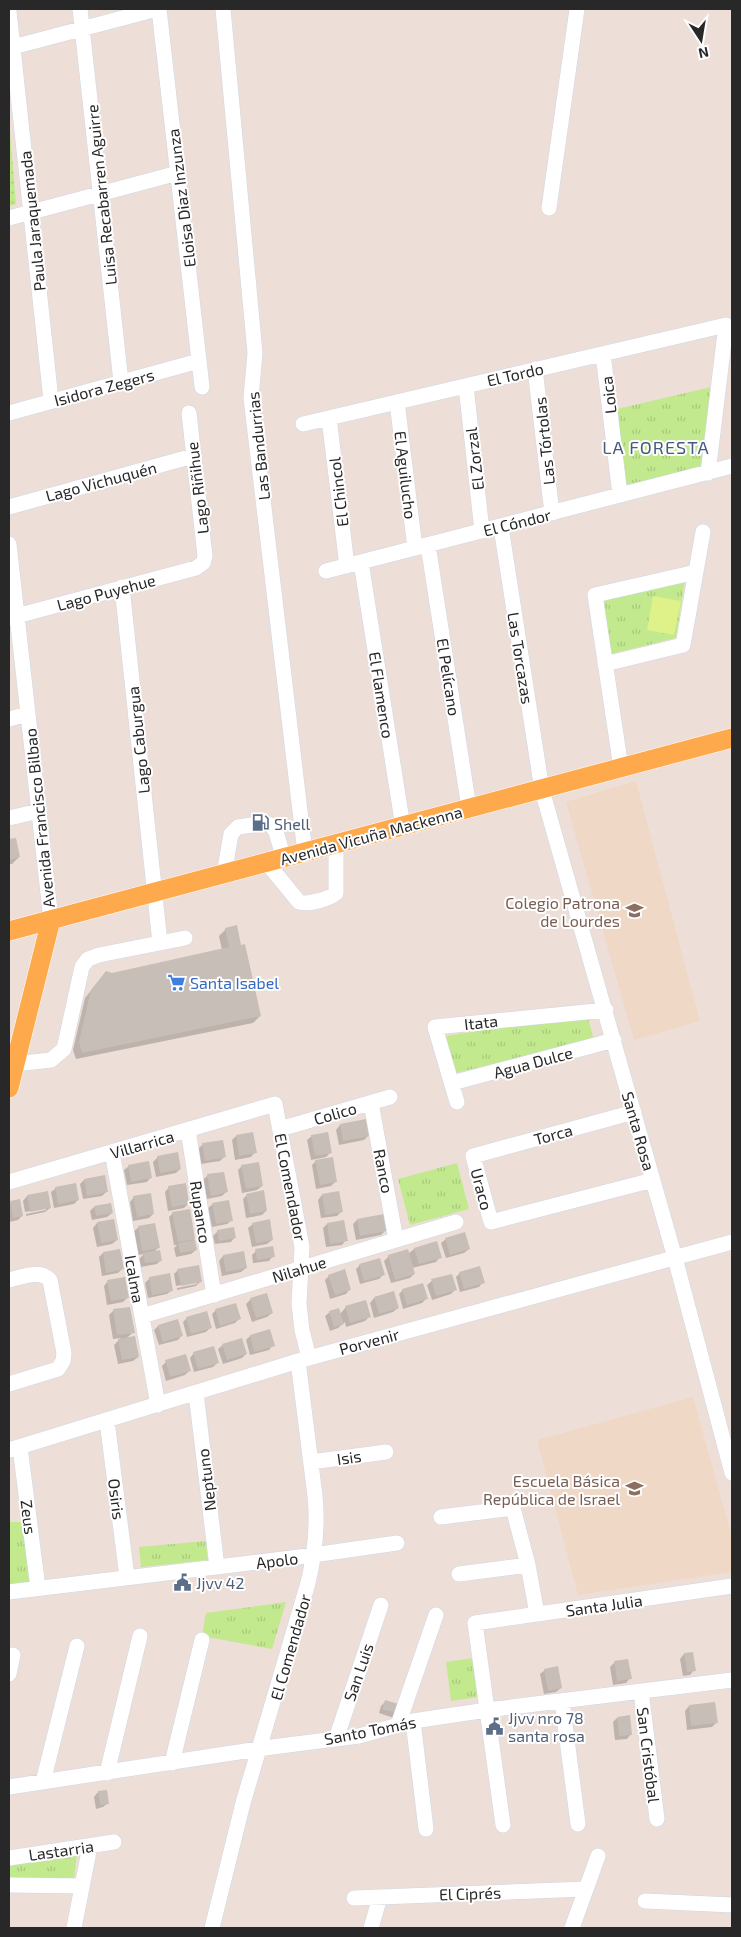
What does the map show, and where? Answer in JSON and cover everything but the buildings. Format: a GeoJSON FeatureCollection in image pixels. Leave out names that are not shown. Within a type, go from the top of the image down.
{"type":"FeatureCollection","features":[{"type":"Feature","properties":{"kind":"main road","name":"Avenida Vicuña Mackenna"},"geometry":{"type":"LineString","coordinates":[[9,931],[732,738]]}},
{"type":"Feature","properties":{"kind":"main road","name":"Avenida Francisco Bilbao"},"geometry":{"type":"LineString","coordinates":[[9,1088],[51,920]]}},
{"type":"Feature","properties":{"kind":"street","name":"Luisa Recabarren Aguirre"},"geometry":{"type":"LineString","coordinates":[[80,9],[121,382]]}},
{"type":"Feature","properties":{"kind":"street"},"geometry":{"type":"LineString","coordinates":[[11,47],[158,9]]}},
{"type":"Feature","properties":{"kind":"street","name":"Eloisa Diaz Inzunza"},"geometry":{"type":"LineString","coordinates":[[158,9],[202,388]]}},
{"type":"Feature","properties":{"kind":"street","name":"Las Bandurrias"},"geometry":{"type":"LineString","coordinates":[[223,9],[254,353],[251,398],[305,853]]}},
{"type":"Feature","properties":{"kind":"street"},"geometry":{"type":"LineString","coordinates":[[550,208],[577,9]]}},
{"type":"Feature","properties":{"kind":"street","name":"Paula Jaraquemada"},"geometry":{"type":"LineString","coordinates":[[9,12],[11,47],[51,400]]}},
{"type":"Feature","properties":{"kind":"street"},"geometry":{"type":"LineString","coordinates":[[9,218],[178,173]]}},
{"type":"Feature","properties":{"kind":"street","name":"El Tordo"},"geometry":{"type":"LineString","coordinates":[[303,424],[726,325],[708,473]]}},
{"type":"Feature","properties":{"kind":"street","name":"Loica"},"geometry":{"type":"LineString","coordinates":[[603,354],[620,495]]}},
{"type":"Feature","properties":{"kind":"street","name":"Isidora Zegers"},"geometry":{"type":"LineString","coordinates":[[9,413],[199,361]]}},
{"type":"Feature","properties":{"kind":"street","name":"Las Tórtolas"},"geometry":{"type":"LineString","coordinates":[[536,369],[552,513]]}},
{"type":"Feature","properties":{"kind":"street","name":"El Zorzal"},"geometry":{"type":"LineString","coordinates":[[466,386],[482,531]]}},
{"type":"Feature","properties":{"kind":"street","name":"El Aguilucho"},"geometry":{"type":"LineString","coordinates":[[397,402],[422,547]]}},
{"type":"Feature","properties":{"kind":"street","name":"Lago Riñihue"},"geometry":{"type":"LineString","coordinates":[[188,413],[205,556],[203,563]]}},
{"type":"Feature","properties":{"kind":"street","name":"El Chincol"},"geometry":{"type":"LineString","coordinates":[[330,418],[354,564]]}},
{"type":"Feature","properties":{"kind":"street","name":"Lago Vichuquén"},"geometry":{"type":"LineString","coordinates":[[9,507],[194,456]]}},
{"type":"Feature","properties":{"kind":"street","name":"El Cóndor"},"geometry":{"type":"LineString","coordinates":[[326,571],[732,466]]}},
{"type":"Feature","properties":{"kind":"street","name":"Las Torcazas"},"geometry":{"type":"LineString","coordinates":[[500,527],[542,790]]}},
{"type":"Feature","properties":{"kind":"street"},"geometry":{"type":"LineString","coordinates":[[605,664],[683,645],[703,532]]}},
{"type":"Feature","properties":{"kind":"street","name":"Avenida Francisco Bilbao"},"geometry":{"type":"LineString","coordinates":[[9,544],[13,616],[28,714],[51,920]]}},
{"type":"Feature","properties":{"kind":"street","name":"El Pelícano"},"geometry":{"type":"LineString","coordinates":[[422,547],[469,808]]}},
{"type":"Feature","properties":{"kind":"street","name":"Lago Puyehue"},"geometry":{"type":"LineString","coordinates":[[13,616],[196,568],[203,563]]}},
{"type":"Feature","properties":{"kind":"street","name":"El Flamenco"},"geometry":{"type":"LineString","coordinates":[[354,564],[403,827]]}},
{"type":"Feature","properties":{"kind":"street"},"geometry":{"type":"LineString","coordinates":[[621,768],[595,595],[696,572]]}},
{"type":"Feature","properties":{"kind":"street","name":"Lago Caburgua"},"geometry":{"type":"LineString","coordinates":[[122,587],[160,943]]}},
{"type":"Feature","properties":{"kind":"street"},"geometry":{"type":"LineString","coordinates":[[9,719],[28,714]]}},
{"type":"Feature","properties":{"kind":"street","name":"Santa Rosa"},"geometry":{"type":"LineString","coordinates":[[542,790],[675,1258],[732,1473]]}},
{"type":"Feature","properties":{"kind":"street"},"geometry":{"type":"LineString","coordinates":[[9,818],[39,811]]}},
{"type":"Feature","properties":{"kind":"street"},"geometry":{"type":"LineString","coordinates":[[224,874],[231,834],[238,827],[265,823],[271,825],[276,832],[275,861],[299,902],[304,904],[313,902],[336,893],[336,845]]}},
{"type":"Feature","properties":{"kind":"street"},"geometry":{"type":"LineString","coordinates":[[15,1064],[51,1060],[64,1050],[82,967],[88,959],[99,955],[185,938]]}},
{"type":"Feature","properties":{"kind":"street","name":"Itata"},"geometry":{"type":"LineString","coordinates":[[457,1102],[435,1027],[606,1010]]}},
{"type":"Feature","properties":{"kind":"street","name":"Agua Dulce"},"geometry":{"type":"LineString","coordinates":[[452,1083],[614,1040]]}},
{"type":"Feature","properties":{"kind":"street","name":"Colico"},"geometry":{"type":"LineString","coordinates":[[280,1129],[390,1097]]}},
{"type":"Feature","properties":{"kind":"street","name":"Ranco"},"geometry":{"type":"LineString","coordinates":[[370,1103],[396,1240]]}},
{"type":"Feature","properties":{"kind":"street","name":"El Comendador"},"geometry":{"type":"LineString","coordinates":[[212,1928],[243,1802],[308,1583],[314,1555],[317,1515],[311,1462],[299,1293],[303,1255],[275,1104]]}},
{"type":"Feature","properties":{"kind":"street","name":"Villarrica"},"geometry":{"type":"LineString","coordinates":[[9,1182],[275,1104]]}},
{"type":"Feature","properties":{"kind":"street","name":"Torca"},"geometry":{"type":"LineString","coordinates":[[473,1156],[634,1112]]}},
{"type":"Feature","properties":{"kind":"street","name":"Rupanco"},"geometry":{"type":"LineString","coordinates":[[188,1130],[214,1295]]}},
{"type":"Feature","properties":{"kind":"street","name":"Icalma"},"geometry":{"type":"LineString","coordinates":[[112,1152],[158,1405]]}},
{"type":"Feature","properties":{"kind":"street","name":"Uraco"},"geometry":{"type":"LineString","coordinates":[[473,1156],[491,1222],[653,1180]]}},
{"type":"Feature","properties":{"kind":"street","name":"Nilahue"},"geometry":{"type":"LineString","coordinates":[[142,1316],[456,1222]]}},
{"type":"Feature","properties":{"kind":"street","name":"Porvenir"},"geometry":{"type":"LineString","coordinates":[[14,1448],[304,1359],[732,1242]]}},
{"type":"Feature","properties":{"kind":"street"},"geometry":{"type":"LineString","coordinates":[[9,1280],[40,1274],[50,1280],[64,1353],[63,1361],[58,1369],[9,1384]]}},
{"type":"Feature","properties":{"kind":"street","name":"Neptuno"},"geometry":{"type":"LineString","coordinates":[[196,1393],[216,1567]]}},
{"type":"Feature","properties":{"kind":"street","name":"Osiris"},"geometry":{"type":"LineString","coordinates":[[107,1420],[127,1577]]}},
{"type":"Feature","properties":{"kind":"street","name":"Zeus"},"geometry":{"type":"LineString","coordinates":[[14,1448],[38,1588]]}},
{"type":"Feature","properties":{"kind":"street","name":"Isis"},"geometry":{"type":"LineString","coordinates":[[311,1462],[386,1452]]}},
{"type":"Feature","properties":{"kind":"street"},"geometry":{"type":"LineString","coordinates":[[441,1517],[513,1508],[528,1565],[537,1614]]}},
{"type":"Feature","properties":{"kind":"street","name":"Apolo"},"geometry":{"type":"LineString","coordinates":[[9,1592],[314,1555],[397,1543]]}},
{"type":"Feature","properties":{"kind":"street"},"geometry":{"type":"LineString","coordinates":[[459,1574],[528,1565]]}},
{"type":"Feature","properties":{"kind":"street","name":"Santa Julia"},"geometry":{"type":"LineString","coordinates":[[487,1710],[476,1623],[732,1586]]}},
{"type":"Feature","properties":{"kind":"street","name":"San Luis"},"geometry":{"type":"LineString","coordinates":[[336,1739],[381,1605]]}},
{"type":"Feature","properties":{"kind":"street"},"geometry":{"type":"LineString","coordinates":[[426,1829],[406,1723],[436,1615]]}},
{"type":"Feature","properties":{"kind":"street"},"geometry":{"type":"LineString","coordinates":[[107,1772],[140,1636]]}},
{"type":"Feature","properties":{"kind":"street"},"geometry":{"type":"LineString","coordinates":[[172,1762],[202,1640]]}},
{"type":"Feature","properties":{"kind":"street"},"geometry":{"type":"LineString","coordinates":[[43,1782],[76,1646]]}},
{"type":"Feature","properties":{"kind":"street"},"geometry":{"type":"LineString","coordinates":[[9,1674],[13,1655]]}},
{"type":"Feature","properties":{"kind":"street","name":"Santo Tomás"},"geometry":{"type":"LineString","coordinates":[[9,1788],[367,1734],[406,1723],[487,1710],[732,1680]]}},
{"type":"Feature","properties":{"kind":"street","name":"San Cristóbal"},"geometry":{"type":"LineString","coordinates":[[641,1691],[658,1818]]}},
{"type":"Feature","properties":{"kind":"street"},"geometry":{"type":"LineString","coordinates":[[562,1701],[578,1824]]}},
{"type":"Feature","properties":{"kind":"street"},"geometry":{"type":"LineString","coordinates":[[487,1710],[503,1825]]}},
{"type":"Feature","properties":{"kind":"street","name":"Lastarria"},"geometry":{"type":"LineString","coordinates":[[9,1858],[114,1842]]}},
{"type":"Feature","properties":{"kind":"street"},"geometry":{"type":"LineString","coordinates":[[74,1928],[90,1846]]}},
{"type":"Feature","properties":{"kind":"street"},"geometry":{"type":"LineString","coordinates":[[572,1928],[598,1856]]}},
{"type":"Feature","properties":{"kind":"street"},"geometry":{"type":"LineString","coordinates":[[9,1885],[82,1886]]}},
{"type":"Feature","properties":{"kind":"street","name":"El Ciprés"},"geometry":{"type":"LineString","coordinates":[[354,1898],[586,1889]]}},
{"type":"Feature","properties":{"kind":"street"},"geometry":{"type":"LineString","coordinates":[[371,1928],[380,1896]]}},
{"type":"Feature","properties":{"kind":"street"},"geometry":{"type":"LineString","coordinates":[[645,1901],[732,1904]]}},
{"type":"Feature","properties":{"kind":"shaded area","name":"Colegio Patrona de Lourdes"},"geometry":{"type":"Polygon","coordinates":[[[636,781],[700,1021],[634,1040],[566,802],[636,781]]]}},
{"type":"Feature","properties":{"kind":"shaded area","name":"Escuela Básica República de Israel"},"geometry":{"type":"Polygon","coordinates":[[[693,1397],[732,1537],[732,1572],[578,1595],[537,1440],[693,1397]]]}},
{"type":"Feature","properties":{"kind":"green space"},"geometry":{"type":"Polygon","coordinates":[[[9,120],[16,204],[9,206],[9,120]]]}},
{"type":"Feature","properties":{"kind":"green space"},"geometry":{"type":"Polygon","coordinates":[[[711,387],[702,467],[626,485],[617,409],[711,387]]]}},
{"type":"Feature","properties":{"kind":"green space"},"geometry":{"type":"Polygon","coordinates":[[[685,580],[676,638],[611,654],[603,600],[685,580]]]}},
{"type":"Feature","properties":{"kind":"green space"},"geometry":{"type":"Polygon","coordinates":[[[653,596],[681,601],[674,635],[647,630],[653,596]]]}},
{"type":"Feature","properties":{"kind":"green space"},"geometry":{"type":"Polygon","coordinates":[[[587,1014],[594,1040],[456,1073],[445,1036],[587,1014]]]}},
{"type":"Feature","properties":{"kind":"green space"},"geometry":{"type":"Polygon","coordinates":[[[457,1163],[469,1209],[410,1225],[398,1179],[457,1163]]]}},
{"type":"Feature","properties":{"kind":"green space"},"geometry":{"type":"Polygon","coordinates":[[[9,1522],[23,1522],[33,1589],[9,1589],[9,1522]]]}},
{"type":"Feature","properties":{"kind":"green space"},"geometry":{"type":"Polygon","coordinates":[[[206,1541],[208,1560],[141,1567],[139,1547],[206,1541]]]}},
{"type":"Feature","properties":{"kind":"green space"},"geometry":{"type":"Polygon","coordinates":[[[286,1602],[272,1649],[202,1636],[206,1613],[286,1602]]]}},
{"type":"Feature","properties":{"kind":"green space"},"geometry":{"type":"Polygon","coordinates":[[[473,1658],[478,1697],[451,1701],[446,1662],[473,1658]]]}},
{"type":"Feature","properties":{"kind":"green space"},"geometry":{"type":"Polygon","coordinates":[[[77,1854],[74,1880],[9,1880],[9,1865],[77,1854]]]}},
{"type":"Feature","properties":{"kind":"place","name":"Shell"},"geometry":{"type":"Point","coordinates":[260,823]}},
{"type":"Feature","properties":{"kind":"place","name":"Colegio Patrona de Lourdes"},"geometry":{"type":"Point","coordinates":[634,911]}},
{"type":"Feature","properties":{"kind":"place","name":"Santa Isabel"},"geometry":{"type":"Point","coordinates":[176,982]}},
{"type":"Feature","properties":{"kind":"place","name":"Escuela Básica República de Israel"},"geometry":{"type":"Point","coordinates":[634,1489]}},
{"type":"Feature","properties":{"kind":"place","name":"Jjvv 42"},"geometry":{"type":"Point","coordinates":[182,1582]}},
{"type":"Feature","properties":{"kind":"place","name":"Jjvv nro 78 santa rosa"},"geometry":{"type":"Point","coordinates":[494,1726]}},
{"type":"Feature","properties":{"kind":"district","name":"LA FORESTA"},"geometry":{"type":"Point","coordinates":[656,447]}}]}
